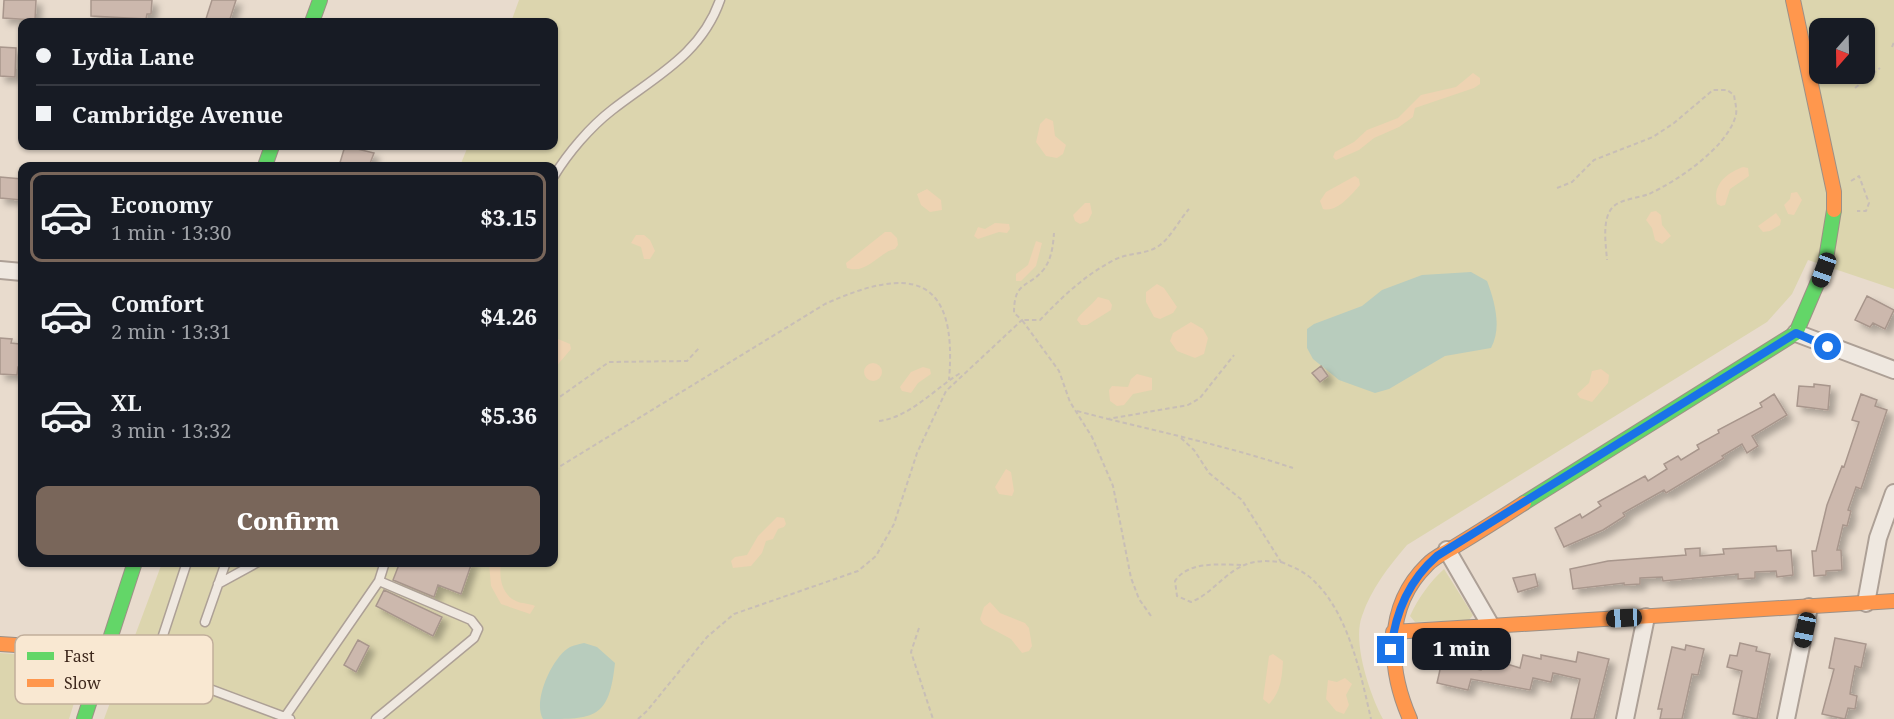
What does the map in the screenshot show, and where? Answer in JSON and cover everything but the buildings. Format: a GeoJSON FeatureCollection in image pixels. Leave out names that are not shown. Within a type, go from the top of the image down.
{"type":"FeatureCollection","features":[{"type":"Feature","properties":{"kind":"street"},"geometry":{"type":"LineString","coordinates":[[313,18],[320,0]]}},
{"type":"Feature","properties":{"kind":"street"},"geometry":{"type":"LineString","coordinates":[[1410,719],[1394,681],[1391,650],[1393,632],[1398,612],[1417,577],[1428,564],[1796,333],[1816,292],[1828,259],[1836,221],[1834,192],[1793,0]]}},
{"type":"Feature","properties":{"kind":"street"},"geometry":{"type":"LineString","coordinates":[[0,270],[18,272]]}},
{"type":"Feature","properties":{"kind":"street"},"geometry":{"type":"LineString","coordinates":[[1796,333],[1894,370]]}},
{"type":"Feature","properties":{"kind":"street"},"geometry":{"type":"LineString","coordinates":[[1866,603],[1878,538],[1894,493]]}},
{"type":"Feature","properties":{"kind":"street"},"geometry":{"type":"LineString","coordinates":[[1447,550],[1491,626]]}},
{"type":"Feature","properties":{"kind":"street"},"geometry":{"type":"LineString","coordinates":[[112,635],[133,567]]}},
{"type":"Feature","properties":{"kind":"street"},"geometry":{"type":"LineString","coordinates":[[1393,632],[1894,601]]}},
{"type":"Feature","properties":{"kind":"street"},"geometry":{"type":"LineString","coordinates":[[1786,719],[1809,607]]}},
{"type":"Feature","properties":{"kind":"street"},"geometry":{"type":"LineString","coordinates":[[1625,719],[1646,617]]}},
{"type":"Feature","properties":{"kind":"street"},"geometry":{"type":"LineString","coordinates":[[0,644],[15,645]]}},
{"type":"Feature","properties":{"kind":"street"},"geometry":{"type":"LineString","coordinates":[[84,719],[89,704]]}},
{"type":"Feature","properties":{"kind":"lane"},"geometry":{"type":"LineString","coordinates":[[558,171],[585,137],[611,111],[686,55],[702,36],[720,0]]}},
{"type":"Feature","properties":{"kind":"lane"},"geometry":{"type":"LineString","coordinates":[[163,635],[185,567]]}},
{"type":"Feature","properties":{"kind":"lane"},"geometry":{"type":"LineString","coordinates":[[205,622],[223,567]]}},
{"type":"Feature","properties":{"kind":"lane"},"geometry":{"type":"LineString","coordinates":[[218,584],[249,567]]}},
{"type":"Feature","properties":{"kind":"lane"},"geometry":{"type":"LineString","coordinates":[[213,689],[288,718],[379,581],[383,567]]}},
{"type":"Feature","properties":{"kind":"lane"},"geometry":{"type":"LineString","coordinates":[[375,719],[474,638],[478,629],[471,620],[379,581]]}},
{"type":"Feature","properties":{"kind":"path"},"geometry":{"type":"LineString","coordinates":[[1892,47],[1894,42]]}},
{"type":"Feature","properties":{"kind":"path"},"geometry":{"type":"LineString","coordinates":[[1855,88],[1880,68]]}},
{"type":"Feature","properties":{"kind":"path"},"geometry":{"type":"LineString","coordinates":[[1557,188],[1572,182],[1594,160],[1653,136],[1674,123],[1713,90],[1727,90],[1734,96],[1736,117],[1728,132],[1711,153],[1667,185],[1614,206],[1607,216],[1606,260]]}},
{"type":"Feature","properties":{"kind":"path"},"geometry":{"type":"LineString","coordinates":[[1852,181],[1859,176],[1869,203],[1866,211],[1857,211]]}},
{"type":"Feature","properties":{"kind":"path"},"geometry":{"type":"LineString","coordinates":[[638,719],[707,637],[734,614],[858,571],[876,556],[894,524],[917,453],[946,391],[1022,320],[1040,320],[1073,287],[1117,259],[1155,249],[1163,243],[1175,224],[1189,209]]}},
{"type":"Feature","properties":{"kind":"path"},"geometry":{"type":"LineString","coordinates":[[1054,233],[1050,259],[1044,270],[1018,289],[1014,313],[1022,320],[1059,371],[1070,402],[1092,437],[1113,486],[1131,578],[1139,599],[1151,616]]}},
{"type":"Feature","properties":{"kind":"path"},"geometry":{"type":"LineString","coordinates":[[558,468],[825,304],[874,286],[902,282],[921,287],[937,299],[946,315],[950,336],[949,380]]}},
{"type":"Feature","properties":{"kind":"path"},"geometry":{"type":"LineString","coordinates":[[558,398],[609,362],[687,361],[699,348]]}},
{"type":"Feature","properties":{"kind":"path"},"geometry":{"type":"LineString","coordinates":[[1108,419],[1188,405],[1200,398],[1234,354]]}},
{"type":"Feature","properties":{"kind":"path"},"geometry":{"type":"LineString","coordinates":[[879,421],[904,413],[965,371]]}},
{"type":"Feature","properties":{"kind":"path"},"geometry":{"type":"LineString","coordinates":[[1077,411],[1242,451],[1293,468]]}},
{"type":"Feature","properties":{"kind":"path"},"geometry":{"type":"LineString","coordinates":[[1181,438],[1194,450],[1209,473],[1242,500],[1281,562]]}},
{"type":"Feature","properties":{"kind":"path"},"geometry":{"type":"LineString","coordinates":[[1245,565],[1200,599],[1191,602],[1177,596],[1174,589],[1175,581],[1186,569],[1203,565],[1245,565],[1260,561],[1281,562],[1307,575],[1329,599],[1350,645],[1371,719]]}},
{"type":"Feature","properties":{"kind":"path"},"geometry":{"type":"LineString","coordinates":[[919,628],[911,652],[933,719]]}},
{"type":"Feature","properties":{"kind":"shaded area"},"geometry":{"type":"Polygon","coordinates":[[[519,0],[1894,0],[1894,289],[1808,260],[1792,294],[1767,322],[1407,545],[1375,587],[1359,627],[1364,668],[1383,719],[104,719],[110,704],[213,704],[213,635],[135,635],[161,567],[558,567],[558,162],[462,162],[466,150],[558,150],[558,18],[512,18],[519,0]]]}},
{"type":"Feature","properties":{"kind":"shaded area"},"geometry":{"type":"Polygon","coordinates":[[[1471,272],[1487,281],[1493,298],[1497,324],[1491,348],[1445,356],[1389,389],[1375,393],[1339,380],[1313,359],[1307,348],[1307,329],[1314,324],[1362,306],[1382,290],[1422,275],[1471,272]]]}},
{"type":"Feature","properties":{"kind":"shaded area"},"geometry":{"type":"Polygon","coordinates":[[[1444,569],[1473,615],[1469,620],[1415,622],[1410,616],[1413,609],[1429,585],[1444,569]]]}},
{"type":"Feature","properties":{"kind":"shaded area"},"geometry":{"type":"Polygon","coordinates":[[[584,643],[597,647],[615,663],[609,695],[596,712],[587,716],[543,719],[540,701],[551,669],[564,652],[572,646],[584,643]]]}},
{"type":"Feature","properties":{"kind":"shaded area"},"geometry":{"type":"Polygon","coordinates":[[[0,653],[15,654],[15,704],[74,704],[69,719],[0,719],[0,653]]]}},
{"type":"Feature","properties":{"kind":"sand"},"geometry":{"type":"Polygon","coordinates":[[[1473,73],[1480,78],[1480,84],[1474,88],[1415,108],[1413,117],[1399,127],[1374,138],[1359,150],[1336,160],[1333,157],[1335,152],[1354,142],[1367,130],[1398,118],[1421,95],[1456,87],[1473,73]]]}},
{"type":"Feature","properties":{"kind":"sand"},"geometry":{"type":"Polygon","coordinates":[[[1046,118],[1053,121],[1055,136],[1066,145],[1063,154],[1057,158],[1046,156],[1036,142],[1040,124],[1046,118]]]}},
{"type":"Feature","properties":{"kind":"sand"},"geometry":{"type":"Polygon","coordinates":[[[1743,167],[1748,168],[1749,176],[1730,189],[1725,205],[1717,204],[1717,191],[1722,180],[1731,172],[1743,167]]]}},
{"type":"Feature","properties":{"kind":"sand"},"geometry":{"type":"Polygon","coordinates":[[[1355,176],[1359,179],[1360,185],[1348,198],[1339,206],[1323,209],[1320,201],[1326,192],[1355,176]]]}},
{"type":"Feature","properties":{"kind":"sand"},"geometry":{"type":"Polygon","coordinates":[[[927,189],[941,200],[942,210],[930,212],[921,205],[917,194],[927,189]]]}},
{"type":"Feature","properties":{"kind":"sand"},"geometry":{"type":"Polygon","coordinates":[[[1797,192],[1802,200],[1794,215],[1788,214],[1784,205],[1790,199],[1791,193],[1797,192]]]}},
{"type":"Feature","properties":{"kind":"sand"},"geometry":{"type":"Polygon","coordinates":[[[1085,203],[1090,203],[1092,213],[1088,221],[1080,224],[1075,221],[1073,215],[1085,203]]]}},
{"type":"Feature","properties":{"kind":"sand"},"geometry":{"type":"Polygon","coordinates":[[[1656,211],[1661,215],[1662,225],[1671,236],[1662,244],[1655,240],[1652,228],[1646,220],[1651,212],[1656,211]]]}},
{"type":"Feature","properties":{"kind":"sand"},"geometry":{"type":"Polygon","coordinates":[[[1776,213],[1781,220],[1780,225],[1763,232],[1758,226],[1776,213]]]}},
{"type":"Feature","properties":{"kind":"sand"},"geometry":{"type":"Polygon","coordinates":[[[995,223],[1009,224],[1010,229],[1007,233],[999,232],[978,239],[974,236],[978,227],[985,229],[995,223]]]}},
{"type":"Feature","properties":{"kind":"sand"},"geometry":{"type":"Polygon","coordinates":[[[885,232],[891,232],[897,238],[898,245],[895,249],[867,266],[847,268],[846,263],[885,232]]]}},
{"type":"Feature","properties":{"kind":"sand"},"geometry":{"type":"Polygon","coordinates":[[[636,235],[644,235],[650,240],[655,251],[650,259],[644,259],[641,247],[631,243],[636,235]]]}},
{"type":"Feature","properties":{"kind":"sand"},"geometry":{"type":"Polygon","coordinates":[[[1036,241],[1042,243],[1036,266],[1021,281],[1016,281],[1016,274],[1028,265],[1036,241]]]}},
{"type":"Feature","properties":{"kind":"sand"},"geometry":{"type":"Polygon","coordinates":[[[1157,284],[1164,288],[1177,307],[1173,313],[1160,319],[1154,317],[1146,302],[1146,292],[1157,284]]]}},
{"type":"Feature","properties":{"kind":"sand"},"geometry":{"type":"Polygon","coordinates":[[[1098,297],[1109,300],[1112,305],[1111,310],[1087,325],[1081,325],[1078,318],[1098,297]]]}},
{"type":"Feature","properties":{"kind":"sand"},"geometry":{"type":"Polygon","coordinates":[[[1191,322],[1203,329],[1208,338],[1204,354],[1195,358],[1177,351],[1170,341],[1173,333],[1191,322]]]}},
{"type":"Feature","properties":{"kind":"sand"},"geometry":{"type":"Polygon","coordinates":[[[558,339],[570,344],[571,349],[558,364],[558,339]]]}},
{"type":"Feature","properties":{"kind":"sand"},"geometry":{"type":"Polygon","coordinates":[[[869,363],[877,363],[882,368],[880,379],[869,381],[864,376],[864,368],[869,363]]]}},
{"type":"Feature","properties":{"kind":"sand"},"geometry":{"type":"Polygon","coordinates":[[[923,367],[930,369],[931,374],[918,383],[911,393],[902,391],[900,387],[911,372],[923,367]]]}},
{"type":"Feature","properties":{"kind":"sand"},"geometry":{"type":"Polygon","coordinates":[[[1601,369],[1609,375],[1608,383],[1592,402],[1580,398],[1577,394],[1589,383],[1592,371],[1601,369]]]}},
{"type":"Feature","properties":{"kind":"sand"},"geometry":{"type":"Polygon","coordinates":[[[1137,374],[1152,378],[1152,390],[1133,394],[1124,405],[1117,406],[1110,401],[1109,390],[1112,386],[1128,387],[1131,379],[1137,374]]]}},
{"type":"Feature","properties":{"kind":"sand"},"geometry":{"type":"Polygon","coordinates":[[[1006,469],[1011,472],[1014,491],[1012,496],[999,494],[995,487],[1006,469]]]}},
{"type":"Feature","properties":{"kind":"sand"},"geometry":{"type":"Polygon","coordinates":[[[777,517],[784,518],[786,524],[778,529],[773,539],[766,541],[762,553],[751,566],[733,568],[731,561],[735,557],[747,555],[758,536],[777,517]]]}},
{"type":"Feature","properties":{"kind":"sand"},"geometry":{"type":"Polygon","coordinates":[[[489,567],[501,567],[501,579],[507,594],[516,601],[535,606],[530,614],[501,604],[491,586],[489,567]]]}},
{"type":"Feature","properties":{"kind":"sand"},"geometry":{"type":"Polygon","coordinates":[[[990,602],[1000,613],[1025,623],[1029,628],[1032,646],[1029,651],[1022,653],[1011,639],[983,624],[980,619],[984,607],[990,602]]]}},
{"type":"Feature","properties":{"kind":"sand"},"geometry":{"type":"Polygon","coordinates":[[[1273,654],[1283,661],[1283,667],[1278,689],[1269,704],[1263,699],[1269,656],[1273,654]]]}},
{"type":"Feature","properties":{"kind":"sand"},"geometry":{"type":"Polygon","coordinates":[[[1345,678],[1352,684],[1346,695],[1349,705],[1344,714],[1336,711],[1326,699],[1328,680],[1337,682],[1345,678]]]}},
{"type":"Feature","properties":{"kind":"traffic: fast"},"geometry":{"type":"LineString","coordinates":[[313,18],[320,0]]}},
{"type":"Feature","properties":{"kind":"traffic: fast"},"geometry":{"type":"LineString","coordinates":[[266,162],[271,150]]}},
{"type":"Feature","properties":{"kind":"traffic: fast"},"geometry":{"type":"LineString","coordinates":[[1524,503],[1796,333],[1825,265],[1834,210]]}},
{"type":"Feature","properties":{"kind":"traffic: fast"},"geometry":{"type":"LineString","coordinates":[[111,635],[133,567]]}},
{"type":"Feature","properties":{"kind":"traffic: fast"},"geometry":{"type":"LineString","coordinates":[[84,719],[89,704]]}},
{"type":"Feature","properties":{"kind":"traffic: slow"},"geometry":{"type":"LineString","coordinates":[[1793,0],[1834,192],[1834,210]]}},
{"type":"Feature","properties":{"kind":"traffic: slow"},"geometry":{"type":"LineString","coordinates":[[1410,719],[1397,680],[1394,659],[1397,619],[1403,600],[1413,582],[1433,560],[1524,503]]}},
{"type":"Feature","properties":{"kind":"traffic: slow"},"geometry":{"type":"LineString","coordinates":[[1393,632],[1894,601]]}},
{"type":"Feature","properties":{"kind":"traffic: slow"},"geometry":{"type":"LineString","coordinates":[[0,644],[15,645]]}},
{"type":"Feature","properties":{"kind":"route"},"geometry":{"type":"LineString","coordinates":[[1391,650],[1393,632],[1403,601],[1417,577],[1437,556],[1796,333],[1828,347]]}}]}
